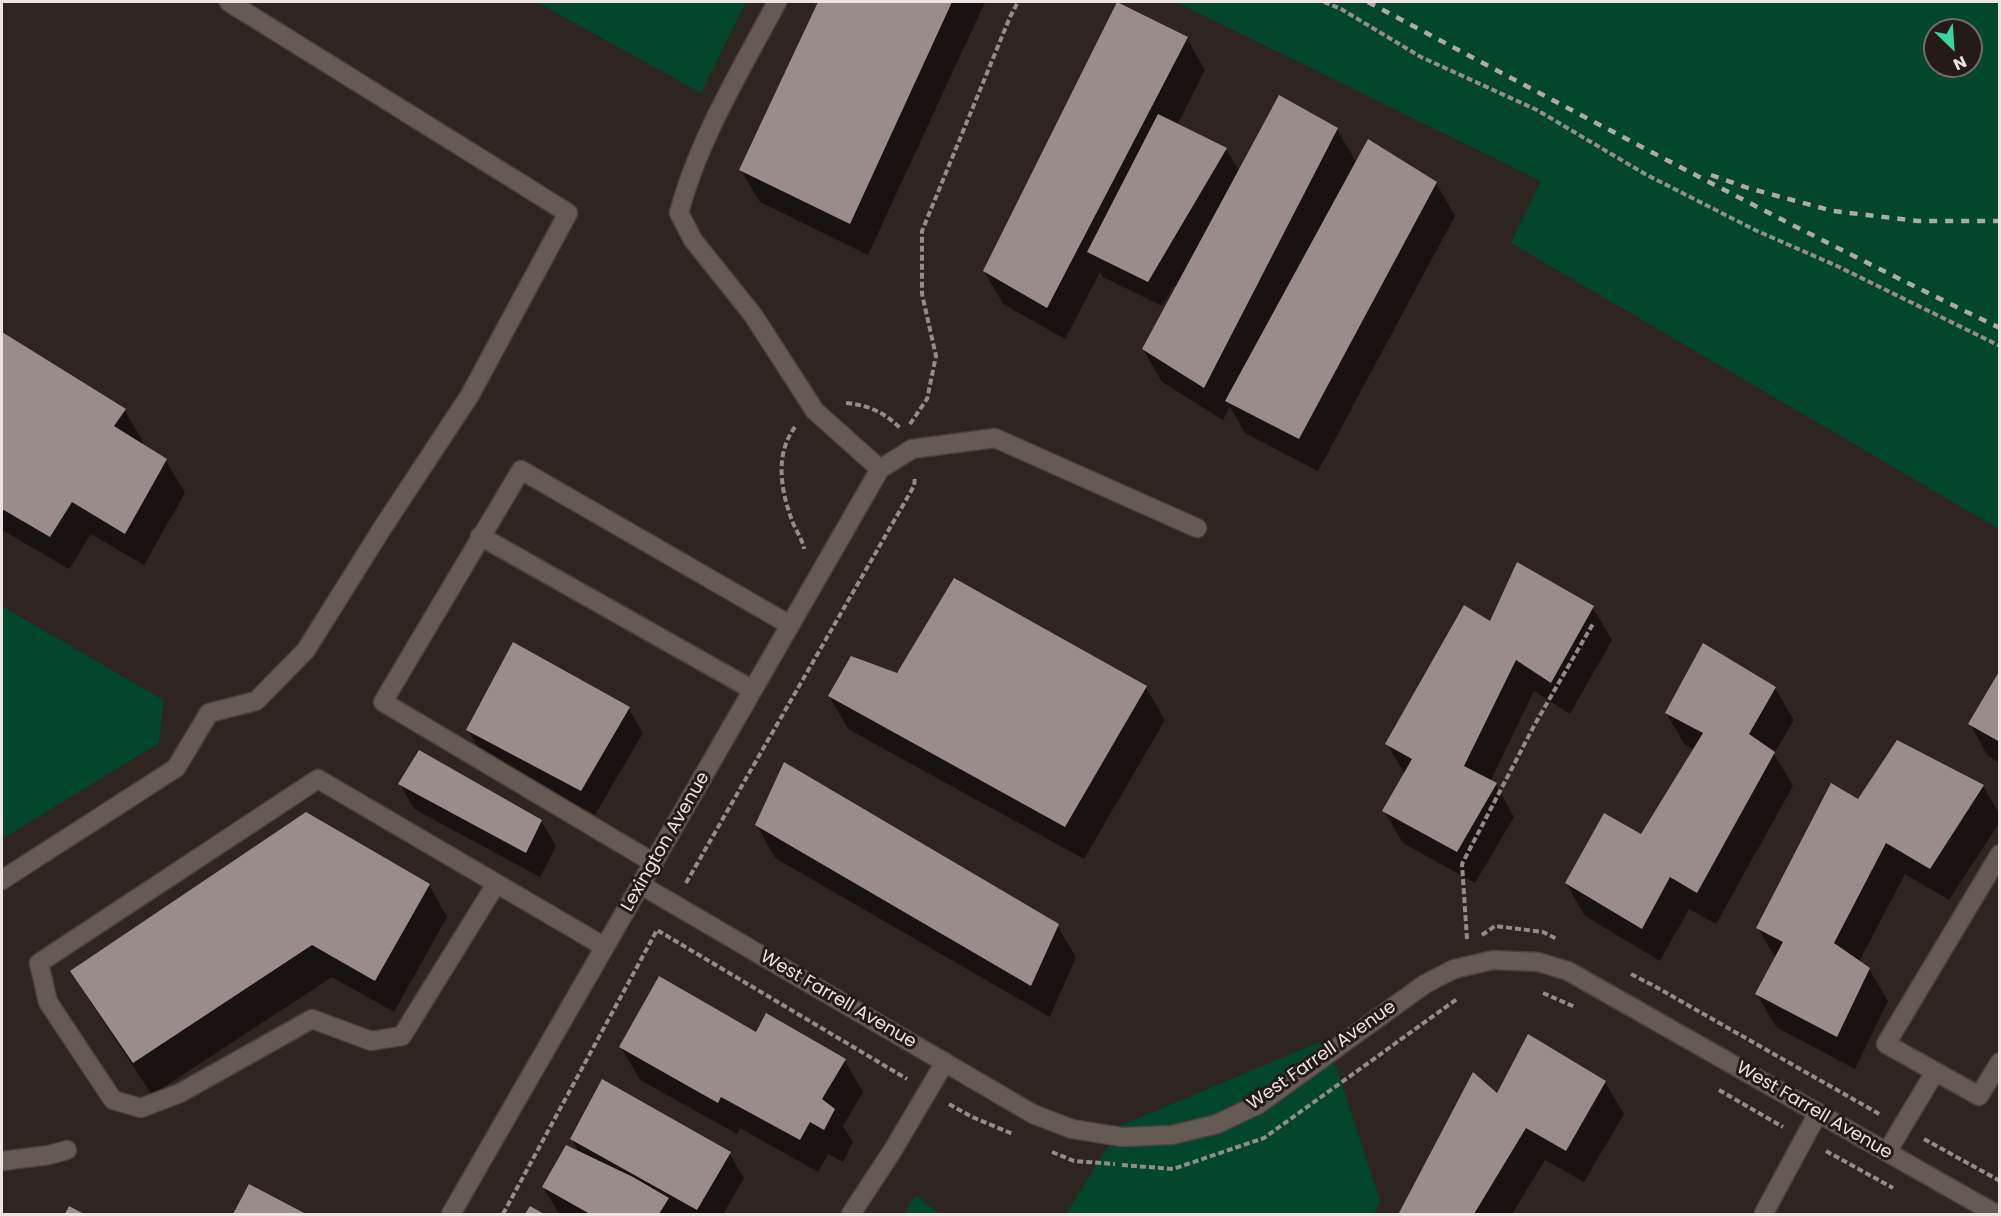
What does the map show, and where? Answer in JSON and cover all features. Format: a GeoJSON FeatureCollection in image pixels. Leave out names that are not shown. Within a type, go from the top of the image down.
{"type":"FeatureCollection","features":[{"type":"Feature","properties":{"kind":"street"},"geometry":{"type":"LineString","coordinates":[[2,880],[176,768],[209,713],[256,701],[306,650],[383,526],[470,395],[568,213],[229,2]]}},
{"type":"Feature","properties":{"kind":"street"},"geometry":{"type":"LineString","coordinates":[[777,2],[728,93],[686,186],[679,213],[693,240],[753,315],[815,411],[880,469],[912,448],[995,438],[1197,528]]}},
{"type":"Feature","properties":{"kind":"street","name":"Lexington Avenue"},"geometry":{"type":"LineString","coordinates":[[452,1215],[880,469]]}},
{"type":"Feature","properties":{"kind":"street"},"geometry":{"type":"LineString","coordinates":[[654,862],[383,702],[521,470],[790,625]]}},
{"type":"Feature","properties":{"kind":"street"},"geometry":{"type":"LineString","coordinates":[[480,536],[753,690]]}},
{"type":"Feature","properties":{"kind":"street"},"geometry":{"type":"LineString","coordinates":[[496,884],[402,1036],[371,1041],[312,1019],[180,1093],[141,1108],[113,1100],[48,1002],[39,963],[318,779],[605,947]]}},
{"type":"Feature","properties":{"kind":"street"},"geometry":{"type":"LineString","coordinates":[[2000,855],[1886,1044],[1979,1096],[2000,1062]]}},
{"type":"Feature","properties":{"kind":"street","name":"West Farrell Avenue"},"geometry":{"type":"LineString","coordinates":[[641,885],[1033,1114],[1072,1129],[1122,1137],[1172,1135],[1217,1124],[1259,1104],[1425,984],[1454,969],[1493,960],[1538,962],[1568,971],[1996,1215]]}},
{"type":"Feature","properties":{"kind":"street"},"geometry":{"type":"LineString","coordinates":[[851,1215],[945,1062]]}},
{"type":"Feature","properties":{"kind":"street"},"geometry":{"type":"LineString","coordinates":[[1887,1152],[1935,1072]]}},
{"type":"Feature","properties":{"kind":"street"},"geometry":{"type":"LineString","coordinates":[[1764,1213],[1818,1113]]}},
{"type":"Feature","properties":{"kind":"street"},"geometry":{"type":"LineString","coordinates":[[2,1161],[49,1155],[67,1150]]}},
{"type":"Feature","properties":{"kind":"path"},"geometry":{"type":"LineString","coordinates":[[904,432],[927,399],[936,356],[922,294],[922,231],[1018,2]]}},
{"type":"Feature","properties":{"kind":"path"},"geometry":{"type":"LineString","coordinates":[[1324,2],[1341,9],[1421,57],[1537,110],[1645,174],[1755,230],[1837,266],[2000,346]]}},
{"type":"Feature","properties":{"kind":"path"},"geometry":{"type":"LineString","coordinates":[[1564,942],[1543,932],[1495,926],[1468,944],[1462,864],[1535,724],[1594,622]]}},
{"type":"Feature","properties":{"kind":"path"},"geometry":{"type":"LineString","coordinates":[[503,1215],[657,930],[972,1117],[1023,1139]]}},
{"type":"Feature","properties":{"kind":"path"},"geometry":{"type":"LineString","coordinates":[[1626,972],[1667,992],[2000,1180]]}},
{"type":"Feature","properties":{"kind":"path"},"geometry":{"type":"LineString","coordinates":[[1536,989],[1584,1011]]}},
{"type":"Feature","properties":{"kind":"path"},"geometry":{"type":"LineString","coordinates":[[1043,1148],[1074,1161],[1173,1169],[1264,1138],[1465,994]]}},
{"type":"Feature","properties":{"kind":"path"},"geometry":{"type":"LineString","coordinates":[[1714,1087],[1899,1191]]}},
{"type":"Feature","properties":{"kind":"green space"},"geometry":{"type":"Polygon","coordinates":[[[537,2],[746,2],[701,93],[537,2]]]}},
{"type":"Feature","properties":{"kind":"green space"},"geometry":{"type":"Polygon","coordinates":[[[1176,2],[1999,2],[1999,529],[1511,243],[1541,181],[1176,2]]]}},
{"type":"Feature","properties":{"kind":"green space"},"geometry":{"type":"Polygon","coordinates":[[[2,606],[163,700],[159,743],[2,839],[2,606]]]}},
{"type":"Feature","properties":{"kind":"green space"},"geometry":{"type":"Polygon","coordinates":[[[1327,1039],[1380,1201],[1374,1214],[1066,1214],[1122,1125],[1327,1039]]]}},
{"type":"Feature","properties":{"kind":"green space"},"geometry":{"type":"Polygon","coordinates":[[[916,1195],[940,1214],[904,1214],[916,1195]]]}},
{"type":"Feature","properties":{"kind":"building"},"geometry":{"type":"Polygon","coordinates":[[[818,2],[952,2],[850,224],[739,170],[818,2]]]}},
{"type":"Feature","properties":{"kind":"building"},"geometry":{"type":"Polygon","coordinates":[[[1117,2],[1188,37],[1047,308],[983,271],[1117,2]]]}},
{"type":"Feature","properties":{"kind":"building"},"geometry":{"type":"Polygon","coordinates":[[[1279,95],[1338,128],[1204,388],[1142,349],[1279,95]]]}},
{"type":"Feature","properties":{"kind":"building"},"geometry":{"type":"Polygon","coordinates":[[[1158,114],[1227,148],[1148,282],[1087,252],[1158,114]]]}},
{"type":"Feature","properties":{"kind":"building"},"geometry":{"type":"Polygon","coordinates":[[[1368,139],[1437,182],[1299,439],[1225,401],[1368,139]]]}},
{"type":"Feature","properties":{"kind":"building"},"geometry":{"type":"Polygon","coordinates":[[[2,332],[126,409],[114,426],[167,459],[125,534],[72,502],[50,537],[2,509],[2,332]]]}},
{"type":"Feature","properties":{"kind":"building"},"geometry":{"type":"Polygon","coordinates":[[[1517,562],[1594,606],[1551,683],[1516,660],[1464,766],[1497,783],[1457,852],[1382,811],[1412,759],[1385,744],[1464,605],[1490,621],[1517,562]]]}},
{"type":"Feature","properties":{"kind":"building"},"geometry":{"type":"Polygon","coordinates":[[[954,578],[1147,686],[1065,827],[828,696],[851,656],[897,673],[954,578]]]}},
{"type":"Feature","properties":{"kind":"building"},"geometry":{"type":"Polygon","coordinates":[[[513,642],[630,707],[581,791],[466,730],[513,642]]]}},
{"type":"Feature","properties":{"kind":"building"},"geometry":{"type":"Polygon","coordinates":[[[1703,643],[1776,687],[1749,734],[1775,752],[1697,893],[1670,877],[1642,929],[1565,883],[1604,813],[1641,834],[1703,733],[1665,713],[1703,643]]]}},
{"type":"Feature","properties":{"kind":"building"},"geometry":{"type":"Polygon","coordinates":[[[2000,670],[2000,742],[1968,724],[2000,670]]]}},
{"type":"Feature","properties":{"kind":"building"},"geometry":{"type":"Polygon","coordinates":[[[1897,740],[1984,785],[1930,869],[1886,843],[1834,943],[1870,968],[1837,1037],[1755,994],[1783,942],[1756,928],[1831,783],[1858,799],[1897,740]]]}},
{"type":"Feature","properties":{"kind":"building"},"geometry":{"type":"Polygon","coordinates":[[[419,750],[542,820],[526,853],[398,784],[419,750]]]}},
{"type":"Feature","properties":{"kind":"building"},"geometry":{"type":"Polygon","coordinates":[[[784,762],[1059,924],[1031,986],[755,825],[784,762]]]}},
{"type":"Feature","properties":{"kind":"building"},"geometry":{"type":"Polygon","coordinates":[[[306,812],[430,884],[375,981],[312,945],[133,1063],[70,971],[306,812]]]}},
{"type":"Feature","properties":{"kind":"building"},"geometry":{"type":"Polygon","coordinates":[[[659,976],[756,1032],[766,1013],[846,1059],[822,1099],[835,1109],[824,1130],[810,1122],[800,1140],[721,1097],[718,1103],[619,1047],[659,976]]]}},
{"type":"Feature","properties":{"kind":"building"},"geometry":{"type":"Polygon","coordinates":[[[1528,1034],[1606,1081],[1566,1151],[1526,1128],[1474,1214],[1399,1213],[1473,1072],[1497,1093],[1528,1034]]]}},
{"type":"Feature","properties":{"kind":"building"},"geometry":{"type":"Polygon","coordinates":[[[602,1079],[731,1152],[697,1210],[570,1139],[602,1079]]]}},
{"type":"Feature","properties":{"kind":"building"},"geometry":{"type":"Polygon","coordinates":[[[566,1145],[633,1177],[669,1198],[659,1214],[590,1214],[542,1187],[566,1145]]]}},
{"type":"Feature","properties":{"kind":"building"},"geometry":{"type":"Polygon","coordinates":[[[249,1184],[306,1214],[233,1214],[249,1184]]]}},
{"type":"Feature","properties":{"kind":"building"},"geometry":{"type":"Polygon","coordinates":[[[69,1206],[84,1214],[65,1214],[69,1206]]]}},
{"type":"Feature","properties":{"kind":"building"},"geometry":{"type":"Polygon","coordinates":[[[530,1206],[544,1214],[525,1214],[530,1206]]]}},
{"type":"Feature","properties":{"kind":"railway"},"geometry":{"type":"LineString","coordinates":[[1368,2],[1761,209],[2000,328]]}},
{"type":"Feature","properties":{"kind":"railway"},"geometry":{"type":"LineString","coordinates":[[1711,175],[1748,188],[1833,211],[1918,221],[2000,221]]}}]}
